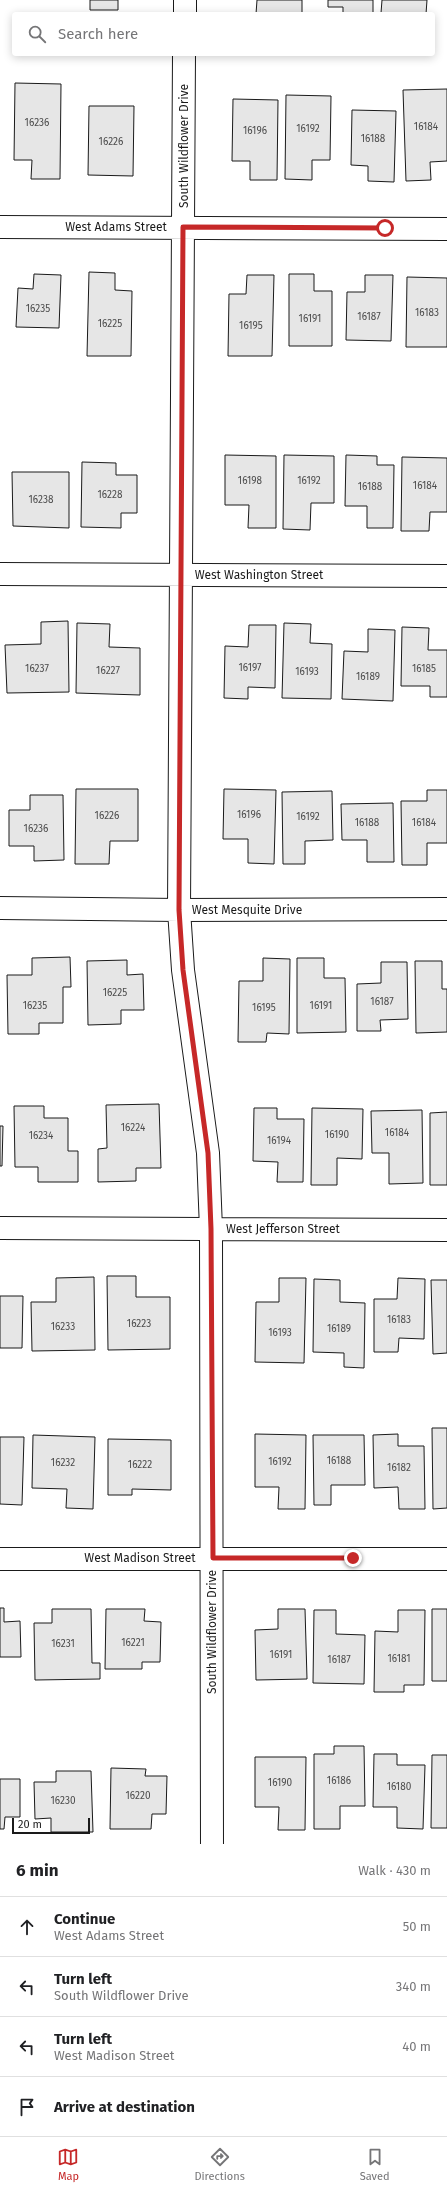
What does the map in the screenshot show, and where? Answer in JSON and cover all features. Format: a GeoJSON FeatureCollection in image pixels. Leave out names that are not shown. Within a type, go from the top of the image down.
{"type":"FeatureCollection","features":[{"type":"Feature","properties":{"kind":"street"},"geometry":{"type":"LineString","coordinates":[[185,0],[185,12]]}},
{"type":"Feature","properties":{"kind":"street","name":"South Wildflower Drive"},"geometry":{"type":"LineString","coordinates":[[184,56],[179,910],[183,970],[208,1153],[211,1229],[213,1558],[212,1844]]}},
{"type":"Feature","properties":{"kind":"street","name":"West Adams Street"},"geometry":{"type":"LineString","coordinates":[[0,227],[447,229]]}},
{"type":"Feature","properties":{"kind":"street","name":"West Washington Street"},"geometry":{"type":"LineString","coordinates":[[0,574],[447,576]]}},
{"type":"Feature","properties":{"kind":"street","name":"West Mesquite Drive"},"geometry":{"type":"LineString","coordinates":[[0,908],[179,910],[447,908]]}},
{"type":"Feature","properties":{"kind":"street","name":"West Jefferson Street"},"geometry":{"type":"LineString","coordinates":[[0,1228],[447,1230]]}},
{"type":"Feature","properties":{"kind":"street","name":"West Madison Street"},"geometry":{"type":"LineString","coordinates":[[0,1559],[447,1559]]}},
{"type":"Feature","properties":{"kind":"building"},"geometry":{"type":"Polygon","coordinates":[[[90,0],[118,0],[118,10],[90,10],[90,0]]]}},
{"type":"Feature","properties":{"kind":"building"},"geometry":{"type":"Polygon","coordinates":[[[257,0],[302,0],[302,12],[256,12],[257,0]]]}},
{"type":"Feature","properties":{"kind":"building"},"geometry":{"type":"Polygon","coordinates":[[[328,0],[373,0],[373,12],[343,12],[343,7],[328,7],[328,0]]]}},
{"type":"Feature","properties":{"kind":"building"},"geometry":{"type":"Polygon","coordinates":[[[382,0],[427,0],[426,12],[381,12],[382,0]]]}},
{"type":"Feature","properties":{"kind":"building"},"geometry":{"type":"Polygon","coordinates":[[[15,83],[61,84],[60,179],[31,179],[32,160],[14,160],[15,83]]]}},
{"type":"Feature","properties":{"kind":"building"},"geometry":{"type":"Polygon","coordinates":[[[447,89],[447,161],[430,162],[431,180],[406,181],[403,90],[447,89]]]}},
{"type":"Feature","properties":{"kind":"building"},"geometry":{"type":"Polygon","coordinates":[[[286,95],[331,96],[330,160],[312,160],[312,180],[285,179],[286,95]]]}},
{"type":"Feature","properties":{"kind":"building"},"geometry":{"type":"Polygon","coordinates":[[[233,99],[278,100],[277,180],[250,180],[250,161],[232,161],[233,99]]]}},
{"type":"Feature","properties":{"kind":"building"},"geometry":{"type":"Polygon","coordinates":[[[89,106],[134,106],[133,176],[88,175],[89,106]]]}},
{"type":"Feature","properties":{"kind":"building"},"geometry":{"type":"Polygon","coordinates":[[[352,110],[396,111],[394,182],[368,181],[368,166],[351,165],[352,110]]]}},
{"type":"Feature","properties":{"kind":"building"},"geometry":{"type":"Polygon","coordinates":[[[89,272],[115,273],[115,290],[132,291],[131,356],[87,356],[89,272]]]}},
{"type":"Feature","properties":{"kind":"building"},"geometry":{"type":"Polygon","coordinates":[[[34,274],[61,275],[59,328],[16,327],[18,288],[33,289],[34,274]]]}},
{"type":"Feature","properties":{"kind":"building"},"geometry":{"type":"Polygon","coordinates":[[[289,274],[314,274],[314,291],[332,291],[332,346],[289,346],[289,274]]]}},
{"type":"Feature","properties":{"kind":"building"},"geometry":{"type":"Polygon","coordinates":[[[247,275],[274,275],[272,356],[228,356],[229,294],[246,294],[247,275]]]}},
{"type":"Feature","properties":{"kind":"building"},"geometry":{"type":"Polygon","coordinates":[[[365,275],[393,275],[391,341],[346,340],[347,292],[365,292],[365,275]]]}},
{"type":"Feature","properties":{"kind":"building"},"geometry":{"type":"Polygon","coordinates":[[[407,277],[447,278],[447,347],[406,347],[407,277]]]}},
{"type":"Feature","properties":{"kind":"building"},"geometry":{"type":"Polygon","coordinates":[[[225,455],[276,456],[276,528],[248,528],[249,505],[225,505],[225,455]]]}},
{"type":"Feature","properties":{"kind":"building"},"geometry":{"type":"Polygon","coordinates":[[[284,455],[334,456],[334,503],[311,503],[310,530],[283,529],[284,455]]]}},
{"type":"Feature","properties":{"kind":"building"},"geometry":{"type":"Polygon","coordinates":[[[346,455],[377,456],[377,465],[394,465],[393,528],[367,528],[367,506],[345,506],[346,455]]]}},
{"type":"Feature","properties":{"kind":"building"},"geometry":{"type":"Polygon","coordinates":[[[402,457],[447,458],[447,512],[430,512],[429,531],[401,531],[402,457]]]}},
{"type":"Feature","properties":{"kind":"building"},"geometry":{"type":"Polygon","coordinates":[[[82,462],[116,463],[116,475],[137,475],[137,513],[121,513],[121,528],[81,527],[82,462]]]}},
{"type":"Feature","properties":{"kind":"building"},"geometry":{"type":"Polygon","coordinates":[[[12,472],[69,472],[69,528],[13,526],[12,472]]]}},
{"type":"Feature","properties":{"kind":"building"},"geometry":{"type":"Polygon","coordinates":[[[68,621],[69,692],[7,693],[5,645],[41,644],[41,622],[68,621]]]}},
{"type":"Feature","properties":{"kind":"building"},"geometry":{"type":"Polygon","coordinates":[[[77,623],[110,624],[109,647],[140,648],[140,695],[76,693],[77,623]]]}},
{"type":"Feature","properties":{"kind":"building"},"geometry":{"type":"Polygon","coordinates":[[[284,623],[311,624],[310,643],[332,644],[331,699],[282,698],[284,623]]]}},
{"type":"Feature","properties":{"kind":"building"},"geometry":{"type":"Polygon","coordinates":[[[249,625],[276,625],[275,688],[248,687],[248,699],[224,698],[225,646],[248,647],[249,625]]]}},
{"type":"Feature","properties":{"kind":"building"},"geometry":{"type":"Polygon","coordinates":[[[402,627],[429,628],[428,650],[447,650],[447,697],[430,697],[430,686],[401,686],[402,627]]]}},
{"type":"Feature","properties":{"kind":"building"},"geometry":{"type":"Polygon","coordinates":[[[368,629],[395,630],[393,701],[342,699],[344,651],[368,652],[368,629]]]}},
{"type":"Feature","properties":{"kind":"building"},"geometry":{"type":"Polygon","coordinates":[[[76,789],[138,789],[138,841],[110,841],[109,864],[75,864],[76,789]]]}},
{"type":"Feature","properties":{"kind":"building"},"geometry":{"type":"Polygon","coordinates":[[[224,789],[276,790],[274,864],[248,863],[248,839],[223,839],[224,789]]]}},
{"type":"Feature","properties":{"kind":"building"},"geometry":{"type":"Polygon","coordinates":[[[427,790],[447,790],[447,843],[427,843],[427,865],[402,865],[401,801],[427,801],[427,790]]]}},
{"type":"Feature","properties":{"kind":"building"},"geometry":{"type":"Polygon","coordinates":[[[332,791],[333,840],[305,841],[305,864],[283,864],[282,792],[332,791]]]}},
{"type":"Feature","properties":{"kind":"building"},"geometry":{"type":"Polygon","coordinates":[[[30,795],[63,795],[64,860],[34,861],[34,846],[9,846],[9,810],[30,810],[30,795]]]}},
{"type":"Feature","properties":{"kind":"building"},"geometry":{"type":"Polygon","coordinates":[[[393,803],[394,862],[367,862],[367,840],[342,840],[341,804],[393,803]]]}},
{"type":"Feature","properties":{"kind":"building"},"geometry":{"type":"Polygon","coordinates":[[[70,957],[71,987],[63,987],[63,1023],[39,1023],[39,1034],[8,1034],[7,975],[32,975],[32,958],[70,957]]]}},
{"type":"Feature","properties":{"kind":"building"},"geometry":{"type":"Polygon","coordinates":[[[263,958],[290,959],[289,1034],[267,1033],[266,1042],[238,1042],[239,981],[263,981],[263,958]]]}},
{"type":"Feature","properties":{"kind":"building"},"geometry":{"type":"Polygon","coordinates":[[[297,958],[324,958],[324,978],[345,978],[346,1032],[297,1033],[297,958]]]}},
{"type":"Feature","properties":{"kind":"building"},"geometry":{"type":"Polygon","coordinates":[[[127,960],[127,975],[143,974],[144,1010],[121,1010],[121,1024],[88,1025],[87,961],[127,960]]]}},
{"type":"Feature","properties":{"kind":"building"},"geometry":{"type":"Polygon","coordinates":[[[415,961],[442,961],[442,989],[447,989],[447,1032],[416,1033],[415,961]]]}},
{"type":"Feature","properties":{"kind":"building"},"geometry":{"type":"Polygon","coordinates":[[[381,962],[407,962],[408,1019],[380,1020],[381,1031],[357,1031],[357,984],[381,983],[381,962]]]}},
{"type":"Feature","properties":{"kind":"building"},"geometry":{"type":"Polygon","coordinates":[[[159,1104],[161,1168],[136,1168],[136,1181],[98,1182],[98,1149],[107,1148],[106,1105],[159,1104]]]}},
{"type":"Feature","properties":{"kind":"building"},"geometry":{"type":"Polygon","coordinates":[[[14,1106],[44,1106],[44,1118],[68,1118],[68,1151],[78,1151],[78,1182],[38,1182],[38,1167],[15,1167],[14,1106]]]}},
{"type":"Feature","properties":{"kind":"building"},"geometry":{"type":"Polygon","coordinates":[[[254,1108],[277,1108],[277,1119],[304,1119],[303,1182],[277,1182],[278,1162],[253,1161],[254,1108]]]}},
{"type":"Feature","properties":{"kind":"building"},"geometry":{"type":"Polygon","coordinates":[[[312,1108],[363,1109],[362,1159],[337,1158],[337,1185],[311,1185],[312,1108]]]}},
{"type":"Feature","properties":{"kind":"building"},"geometry":{"type":"Polygon","coordinates":[[[422,1110],[423,1183],[389,1184],[389,1153],[372,1153],[371,1111],[422,1110]]]}},
{"type":"Feature","properties":{"kind":"building"},"geometry":{"type":"Polygon","coordinates":[[[447,1112],[447,1185],[430,1185],[430,1113],[447,1112]]]}},
{"type":"Feature","properties":{"kind":"building"},"geometry":{"type":"Polygon","coordinates":[[[0,1126],[3,1126],[2,1166],[0,1166],[0,1126]]]}},
{"type":"Feature","properties":{"kind":"building"},"geometry":{"type":"Polygon","coordinates":[[[107,1276],[136,1276],[136,1297],[170,1297],[170,1349],[108,1350],[107,1276]]]}},
{"type":"Feature","properties":{"kind":"building"},"geometry":{"type":"Polygon","coordinates":[[[94,1277],[95,1350],[32,1351],[31,1302],[56,1302],[56,1278],[94,1277]]]}},
{"type":"Feature","properties":{"kind":"building"},"geometry":{"type":"Polygon","coordinates":[[[279,1278],[306,1278],[304,1363],[255,1362],[256,1302],[279,1302],[279,1278]]]}},
{"type":"Feature","properties":{"kind":"building"},"geometry":{"type":"Polygon","coordinates":[[[398,1278],[425,1279],[424,1339],[399,1338],[398,1352],[374,1352],[374,1299],[397,1299],[398,1278]]]}},
{"type":"Feature","properties":{"kind":"building"},"geometry":{"type":"Polygon","coordinates":[[[314,1279],[340,1280],[340,1302],[365,1303],[364,1368],[344,1367],[344,1353],[313,1352],[314,1279]]]}},
{"type":"Feature","properties":{"kind":"building"},"geometry":{"type":"Polygon","coordinates":[[[431,1280],[447,1280],[447,1353],[433,1354],[431,1280]]]}},
{"type":"Feature","properties":{"kind":"building"},"geometry":{"type":"Polygon","coordinates":[[[0,1296],[23,1296],[22,1348],[0,1348],[0,1296]]]}},
{"type":"Feature","properties":{"kind":"building"},"geometry":{"type":"Polygon","coordinates":[[[432,1428],[447,1428],[447,1508],[433,1509],[432,1428]]]}},
{"type":"Feature","properties":{"kind":"building"},"geometry":{"type":"Polygon","coordinates":[[[255,1434],[306,1435],[305,1509],[278,1509],[279,1487],[255,1487],[255,1434]]]}},
{"type":"Feature","properties":{"kind":"building"},"geometry":{"type":"Polygon","coordinates":[[[398,1434],[398,1446],[424,1446],[425,1509],[399,1509],[398,1487],[374,1488],[373,1435],[398,1434]]]}},
{"type":"Feature","properties":{"kind":"building"},"geometry":{"type":"Polygon","coordinates":[[[33,1435],[95,1437],[93,1509],[66,1508],[67,1489],[32,1488],[33,1435]]]}},
{"type":"Feature","properties":{"kind":"building"},"geometry":{"type":"Polygon","coordinates":[[[313,1435],[364,1435],[365,1485],[331,1485],[331,1505],[314,1505],[313,1435]]]}},
{"type":"Feature","properties":{"kind":"building"},"geometry":{"type":"Polygon","coordinates":[[[0,1437],[24,1437],[22,1505],[0,1504],[0,1437]]]}},
{"type":"Feature","properties":{"kind":"building"},"geometry":{"type":"Polygon","coordinates":[[[108,1439],[171,1440],[171,1490],[132,1489],[132,1495],[108,1495],[108,1439]]]}},
{"type":"Feature","properties":{"kind":"building"},"geometry":{"type":"Polygon","coordinates":[[[0,1608],[4,1608],[4,1622],[20,1621],[21,1657],[0,1657],[0,1608]]]}},
{"type":"Feature","properties":{"kind":"building"},"geometry":{"type":"Polygon","coordinates":[[[52,1609],[91,1609],[92,1663],[100,1663],[100,1679],[35,1680],[34,1623],[52,1623],[52,1609]]]}},
{"type":"Feature","properties":{"kind":"building"},"geometry":{"type":"Polygon","coordinates":[[[106,1609],[145,1609],[144,1621],[161,1622],[160,1662],[142,1662],[142,1669],[105,1669],[106,1609]]]}},
{"type":"Feature","properties":{"kind":"building"},"geometry":{"type":"Polygon","coordinates":[[[278,1609],[305,1609],[307,1679],[256,1680],[255,1630],[278,1629],[278,1609]]]}},
{"type":"Feature","properties":{"kind":"building"},"geometry":{"type":"Polygon","coordinates":[[[432,1609],[447,1609],[447,1681],[432,1681],[432,1609]]]}},
{"type":"Feature","properties":{"kind":"building"},"geometry":{"type":"Polygon","coordinates":[[[314,1610],[336,1610],[336,1634],[365,1635],[364,1684],[313,1683],[314,1610]]]}},
{"type":"Feature","properties":{"kind":"building"},"geometry":{"type":"Polygon","coordinates":[[[398,1610],[425,1610],[424,1685],[404,1685],[404,1692],[374,1692],[375,1631],[398,1632],[398,1610]]]}},
{"type":"Feature","properties":{"kind":"building"},"geometry":{"type":"Polygon","coordinates":[[[334,1746],[364,1746],[365,1806],[340,1806],[340,1829],[314,1829],[314,1754],[334,1754],[334,1746]]]}},
{"type":"Feature","properties":{"kind":"building"},"geometry":{"type":"Polygon","coordinates":[[[374,1754],[397,1754],[397,1765],[425,1765],[423,1829],[397,1828],[397,1807],[373,1807],[374,1754]]]}},
{"type":"Feature","properties":{"kind":"building"},"geometry":{"type":"Polygon","coordinates":[[[432,1755],[447,1755],[447,1828],[431,1828],[432,1755]]]}},
{"type":"Feature","properties":{"kind":"building"},"geometry":{"type":"Polygon","coordinates":[[[255,1757],[306,1757],[305,1830],[278,1830],[279,1807],[255,1807],[255,1757]]]}},
{"type":"Feature","properties":{"kind":"building"},"geometry":{"type":"Polygon","coordinates":[[[111,1768],[146,1769],[145,1776],[167,1776],[166,1814],[152,1814],[151,1829],[110,1829],[111,1768]]]}},
{"type":"Feature","properties":{"kind":"building"},"geometry":{"type":"Polygon","coordinates":[[[56,1771],[91,1771],[93,1832],[51,1832],[51,1818],[35,1819],[34,1782],[56,1782],[56,1771]]]}},
{"type":"Feature","properties":{"kind":"building"},"geometry":{"type":"Polygon","coordinates":[[[0,1779],[20,1779],[20,1817],[5,1817],[4,1829],[0,1829],[0,1779]]]}},
{"type":"Feature","properties":{"kind":"route"},"geometry":{"type":"LineString","coordinates":[[353,1558],[213,1558],[211,1229],[208,1153],[183,970],[179,910],[183,227],[385,228]]}}]}
